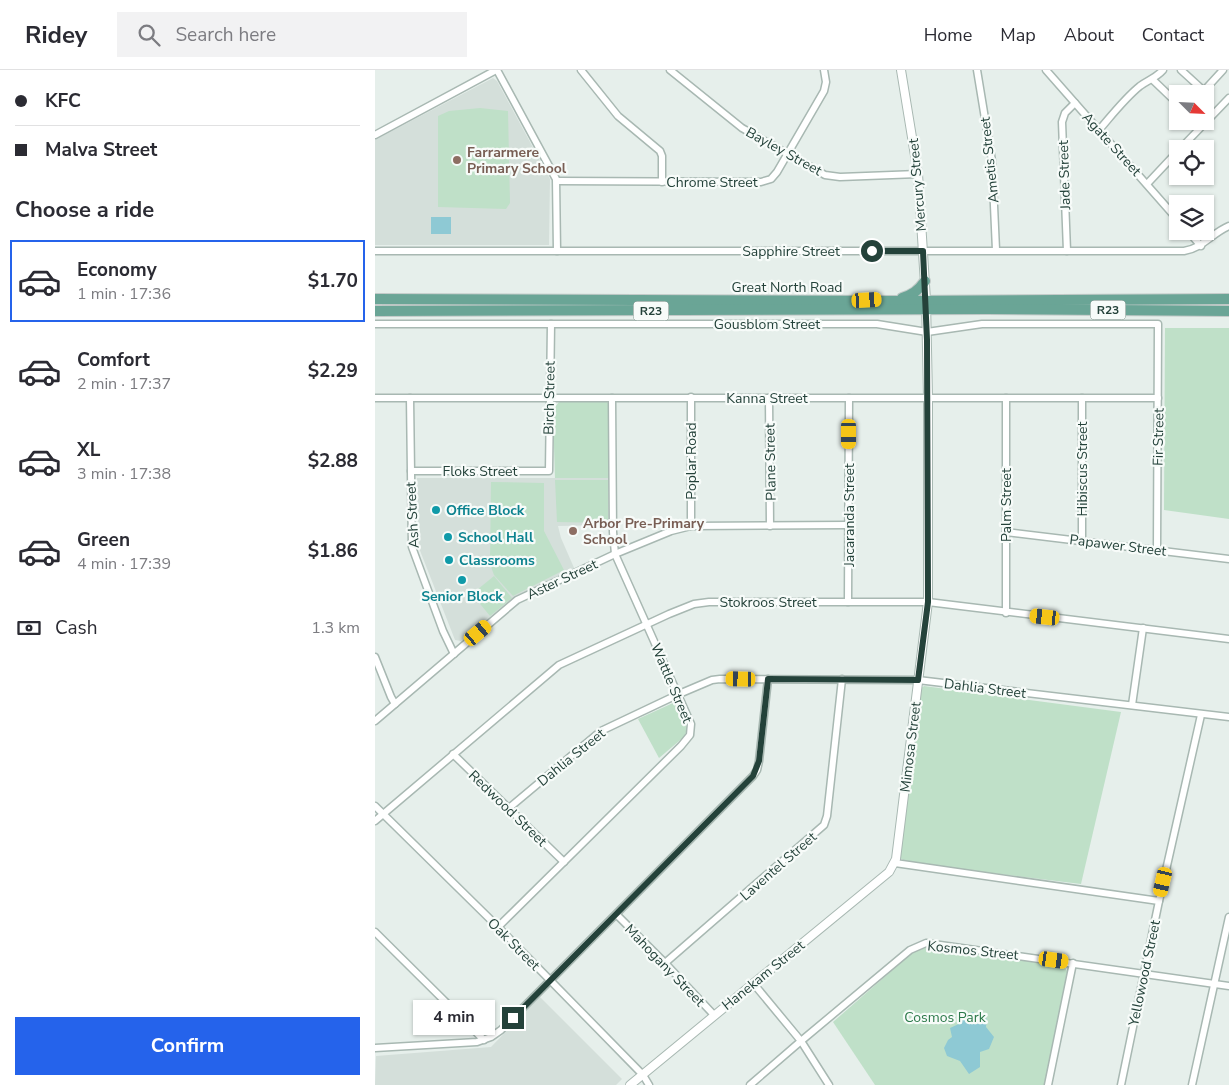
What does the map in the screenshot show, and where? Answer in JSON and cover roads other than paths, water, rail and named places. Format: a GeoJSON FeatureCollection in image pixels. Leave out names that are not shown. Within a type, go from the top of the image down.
{"type":"FeatureCollection","features":[{"type":"Feature","properties":{"kind":"main road"},"geometry":{"type":"LineString","coordinates":[[896,300],[913,294],[925,281]]}},
{"type":"Feature","properties":{"kind":"main road","name":"Great North Road"},"geometry":{"type":"LineString","coordinates":[[375,300],[677,305],[926,305],[1229,299]]}},
{"type":"Feature","properties":{"kind":"main road","name":"Great North Road"},"geometry":{"type":"LineString","coordinates":[[375,311],[896,300],[926,305],[1229,311]]}},
{"type":"Feature","properties":{"kind":"street"},"geometry":{"type":"LineString","coordinates":[[375,135],[496,70],[557,181],[557,251]]}},
{"type":"Feature","properties":{"kind":"street"},"geometry":{"type":"LineString","coordinates":[[581,70],[618,116],[660,151],[662,156],[662,182]]}},
{"type":"Feature","properties":{"kind":"street","name":"Bayley Street"},"geometry":{"type":"LineString","coordinates":[[669,70],[742,128],[817,172],[833,177],[918,174]]}},
{"type":"Feature","properties":{"kind":"street","name":"Chrome Street"},"geometry":{"type":"LineString","coordinates":[[557,181],[765,182],[775,176],[824,91],[826,82],[824,70]]}},
{"type":"Feature","properties":{"kind":"street","name":"Mercury Street"},"geometry":{"type":"LineString","coordinates":[[901,70],[918,174],[926,305]]}},
{"type":"Feature","properties":{"kind":"street","name":"Ametis Street"},"geometry":{"type":"LineString","coordinates":[[977,70],[988,129],[996,250]]}},
{"type":"Feature","properties":{"kind":"street","name":"Agate Street"},"geometry":{"type":"LineString","coordinates":[[1046,70],[1169,210]]}},
{"type":"Feature","properties":{"kind":"street"},"geometry":{"type":"LineString","coordinates":[[1099,130],[1129,96],[1140,86],[1153,80],[1163,70]]}},
{"type":"Feature","properties":{"kind":"street"},"geometry":{"type":"LineString","coordinates":[[1181,70],[1195,85]]}},
{"type":"Feature","properties":{"kind":"street"},"geometry":{"type":"LineString","coordinates":[[1210,85],[1223,70]]}},
{"type":"Feature","properties":{"kind":"street"},"geometry":{"type":"LineString","coordinates":[[1153,80],[1169,95]]}},
{"type":"Feature","properties":{"kind":"street"},"geometry":{"type":"LineString","coordinates":[[1189,140],[1229,98]]}},
{"type":"Feature","properties":{"kind":"street","name":"Jade Street"},"geometry":{"type":"LineString","coordinates":[[1067,251],[1062,122],[1065,113],[1075,103]]}},
{"type":"Feature","properties":{"kind":"street"},"geometry":{"type":"LineString","coordinates":[[1147,184],[1169,161]]}},
{"type":"Feature","properties":{"kind":"street","name":"Sapphire Street"},"geometry":{"type":"LineString","coordinates":[[375,250],[1184,251],[1201,246],[1221,229],[1229,226]]}},
{"type":"Feature","properties":{"kind":"street"},"geometry":{"type":"LineString","coordinates":[[1196,240],[1201,246]]}},
{"type":"Feature","properties":{"kind":"street","name":"Mimosa Street"},"geometry":{"type":"LineString","coordinates":[[895,863],[928,602],[926,305]]}},
{"type":"Feature","properties":{"kind":"street","name":"Gousblom Street"},"geometry":{"type":"LineString","coordinates":[[375,324],[877,324],[927,332],[982,324],[1158,324]]}},
{"type":"Feature","properties":{"kind":"street","name":"Birch Street"},"geometry":{"type":"LineString","coordinates":[[549,472],[551,324]]}},
{"type":"Feature","properties":{"kind":"street","name":"Fir Street"},"geometry":{"type":"LineString","coordinates":[[1157,550],[1158,324]]}},
{"type":"Feature","properties":{"kind":"street","name":"Poplar Road"},"geometry":{"type":"LineString","coordinates":[[691,397],[691,526]]}},
{"type":"Feature","properties":{"kind":"street","name":"Kanna Street"},"geometry":{"type":"LineString","coordinates":[[375,398],[1158,398]]}},
{"type":"Feature","properties":{"kind":"street","name":"Ash Street"},"geometry":{"type":"LineString","coordinates":[[410,398],[411,539],[413,552],[443,631],[454,654]]}},
{"type":"Feature","properties":{"kind":"street","name":"Wattle Street"},"geometry":{"type":"LineString","coordinates":[[498,927],[688,738],[691,732],[691,724],[679,694],[615,554],[613,532],[613,398]]}},
{"type":"Feature","properties":{"kind":"street","name":"Plane Street"},"geometry":{"type":"LineString","coordinates":[[769,398],[770,526]]}},
{"type":"Feature","properties":{"kind":"street","name":"Jacaranda Street"},"geometry":{"type":"LineString","coordinates":[[849,398],[849,602]]}},
{"type":"Feature","properties":{"kind":"street","name":"Palm Street"},"geometry":{"type":"LineString","coordinates":[[1006,398],[1006,612]]}},
{"type":"Feature","properties":{"kind":"street","name":"Hibiscus Street"},"geometry":{"type":"LineString","coordinates":[[1082,398],[1082,541]]}},
{"type":"Feature","properties":{"kind":"street","name":"Floks Street"},"geometry":{"type":"LineString","coordinates":[[411,471],[549,472]]}},
{"type":"Feature","properties":{"kind":"street","name":"Aster Street"},"geometry":{"type":"LineString","coordinates":[[375,722],[517,600],[615,554],[671,531],[691,526],[848,525]]}},
{"type":"Feature","properties":{"kind":"street","name":"Papawer Street"},"geometry":{"type":"LineString","coordinates":[[1006,532],[1229,559]]}},
{"type":"Feature","properties":{"kind":"street","name":"Stokroos Street"},"geometry":{"type":"LineString","coordinates":[[375,821],[559,665],[646,624],[688,606],[701,603],[928,602],[1229,639]]}},
{"type":"Feature","properties":{"kind":"street"},"geometry":{"type":"LineString","coordinates":[[1132,705],[1143,628]]}},
{"type":"Feature","properties":{"kind":"street"},"geometry":{"type":"LineString","coordinates":[[375,657],[395,704]]}},
{"type":"Feature","properties":{"kind":"street","name":"Dahlia Street"},"geometry":{"type":"LineString","coordinates":[[509,808],[601,731],[679,694],[712,680],[719,679],[918,680],[1229,718]]}},
{"type":"Feature","properties":{"kind":"street"},"geometry":{"type":"LineString","coordinates":[[375,1041],[378,1048],[466,1043],[484,1040],[501,1030],[755,774],[759,761],[768,679]]}},
{"type":"Feature","properties":{"kind":"street","name":"Laventel Street"},"geometry":{"type":"LineString","coordinates":[[665,963],[824,825],[827,816],[843,679]]}},
{"type":"Feature","properties":{"kind":"street","name":"Yellowood Street"},"geometry":{"type":"LineString","coordinates":[[1121,1085],[1159,901],[1201,714]]}},
{"type":"Feature","properties":{"kind":"street","name":"Redwood Street"},"geometry":{"type":"LineString","coordinates":[[453,754],[564,862]]}},
{"type":"Feature","properties":{"kind":"street","name":"Oak Street"},"geometry":{"type":"LineString","coordinates":[[375,806],[551,980],[643,1075],[649,1085]]}},
{"type":"Feature","properties":{"kind":"street"},"geometry":{"type":"LineString","coordinates":[[895,863],[1159,901]]}},
{"type":"Feature","properties":{"kind":"street","name":"Hanekam Street"},"geometry":{"type":"LineString","coordinates":[[630,1085],[889,872],[895,863]]}},
{"type":"Feature","properties":{"kind":"street","name":"Mahogany Street"},"geometry":{"type":"LineString","coordinates":[[617,915],[714,1015]]}},
{"type":"Feature","properties":{"kind":"street"},"geometry":{"type":"LineString","coordinates":[[1193,1085],[1229,917]]}},
{"type":"Feature","properties":{"kind":"street"},"geometry":{"type":"LineString","coordinates":[[375,932],[484,1040]]}},
{"type":"Feature","properties":{"kind":"street","name":"Kosmos Street"},"geometry":{"type":"LineString","coordinates":[[750,1085],[910,950],[925,943],[1229,986]]}},
{"type":"Feature","properties":{"kind":"street"},"geometry":{"type":"LineString","coordinates":[[1048,1085],[1073,963]]}},
{"type":"Feature","properties":{"kind":"street"},"geometry":{"type":"LineString","coordinates":[[753,983],[801,1041],[829,1085]]}},
{"type":"Feature","properties":{"kind":"water"},"geometry":{"type":"Polygon","coordinates":[[[431,217],[451,217],[451,234],[431,234],[431,217]]]}},
{"type":"Feature","properties":{"kind":"water"},"geometry":{"type":"Polygon","coordinates":[[[973,1012],[987,1019],[986,1027],[994,1037],[989,1049],[980,1052],[980,1067],[969,1074],[960,1061],[947,1056],[944,1048],[952,1037],[950,1028],[961,1023],[963,1018],[973,1012]]]}},
{"type":"Feature","properties":{"kind":"place","name":"Farrarmere Primary School"},"geometry":{"type":"Point","coordinates":[457,160]}},
{"type":"Feature","properties":{"kind":"place","name":"Office Block"},"geometry":{"type":"Point","coordinates":[436,510]}},
{"type":"Feature","properties":{"kind":"place","name":"Arbor Pre-Primary School"},"geometry":{"type":"Point","coordinates":[573,531]}},
{"type":"Feature","properties":{"kind":"place","name":"School Hall"},"geometry":{"type":"Point","coordinates":[448,537]}},
{"type":"Feature","properties":{"kind":"place","name":"Classrooms"},"geometry":{"type":"Point","coordinates":[449,560]}},
{"type":"Feature","properties":{"kind":"place","name":"Senior Block"},"geometry":{"type":"Point","coordinates":[462,580]}},
{"type":"Feature","properties":{"kind":"park label","name":"Cosmos Park"},"geometry":{"type":"Point","coordinates":[945,1017]}}]}
